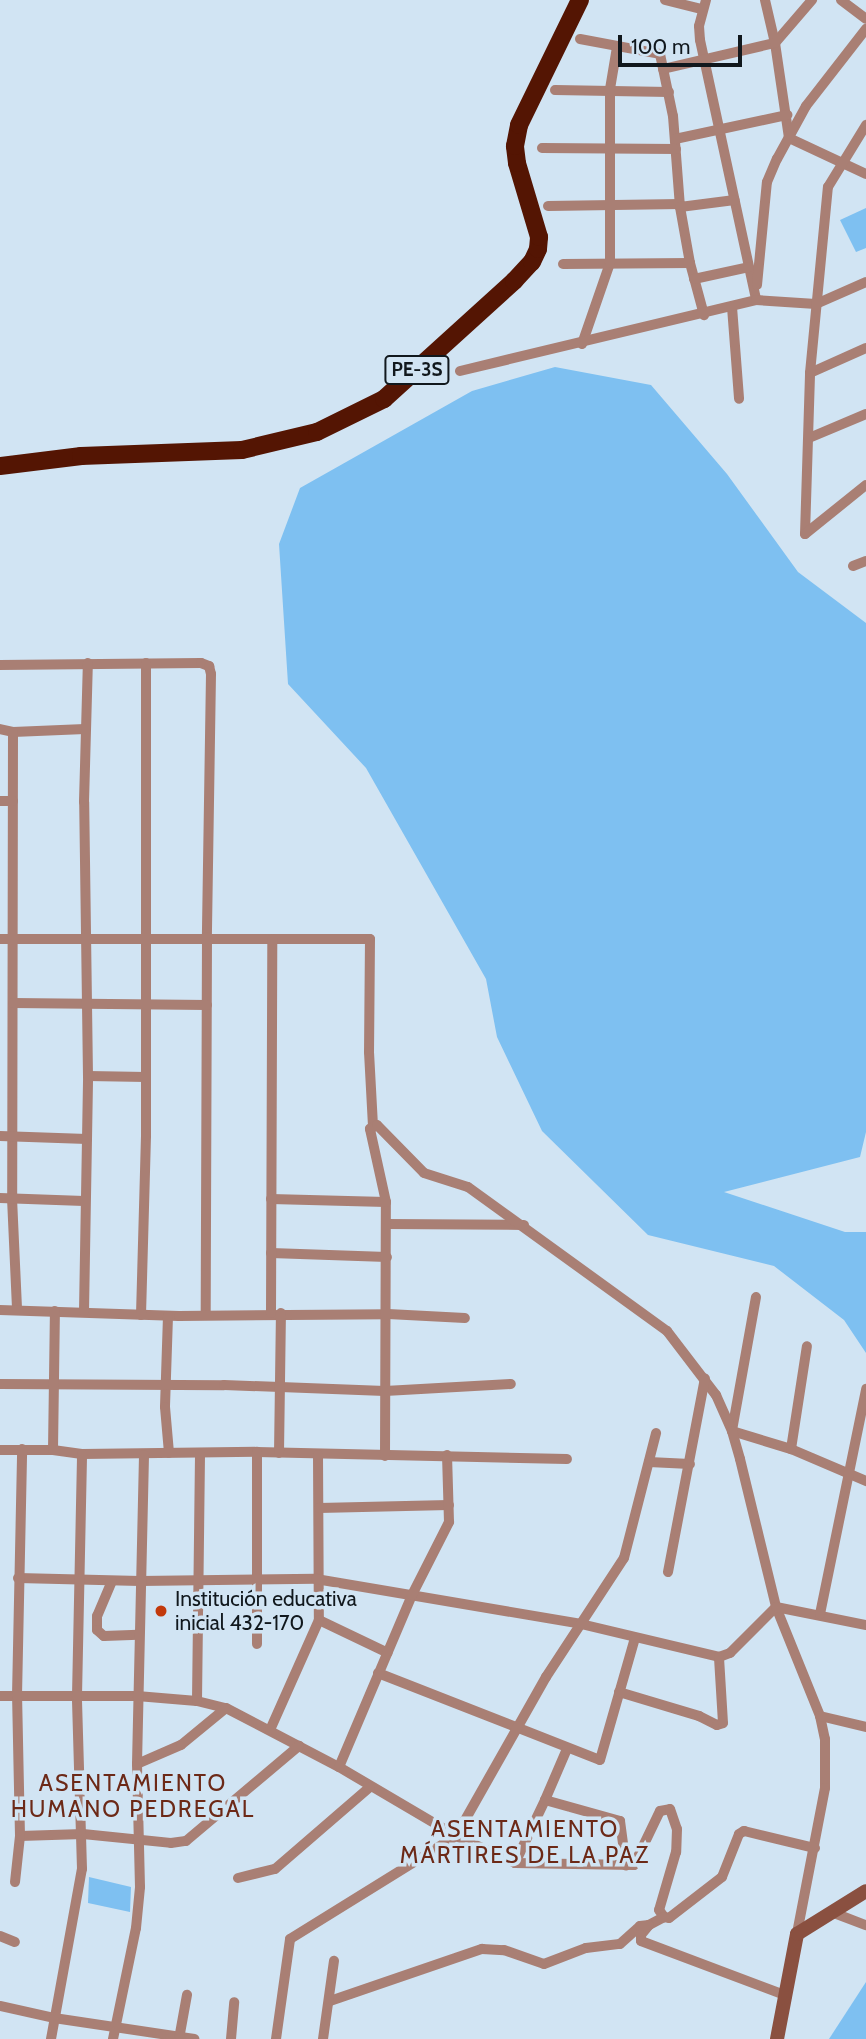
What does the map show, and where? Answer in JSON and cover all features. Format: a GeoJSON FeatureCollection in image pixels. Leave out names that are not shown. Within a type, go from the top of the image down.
{"type":"FeatureCollection","features":[{"type":"Feature","properties":{"kind":"highway","name":"PE-3S"},"geometry":{"type":"LineString","coordinates":[[0,466],[81,456],[242,450],[317,432],[384,399],[532,262],[538,249],[539,237],[517,163],[515,146],[519,125],[580,0]]}},
{"type":"Feature","properties":{"kind":"street"},"geometry":{"type":"LineString","coordinates":[[665,0],[704,5],[699,26],[756,300]]}},
{"type":"Feature","properties":{"kind":"street"},"geometry":{"type":"LineString","coordinates":[[765,0],[775,43],[789,138]]}},
{"type":"Feature","properties":{"kind":"street"},"geometry":{"type":"LineString","coordinates":[[663,69],[775,43],[812,0]]}},
{"type":"Feature","properties":{"kind":"street"},"geometry":{"type":"LineString","coordinates":[[841,0],[866,19]]}},
{"type":"Feature","properties":{"kind":"street"},"geometry":{"type":"LineString","coordinates":[[756,300],[767,182],[789,138],[826,77],[866,29]]}},
{"type":"Feature","properties":{"kind":"street"},"geometry":{"type":"LineString","coordinates":[[580,39],[660,54],[675,144],[680,206],[690,263],[704,315]]}},
{"type":"Feature","properties":{"kind":"street"},"geometry":{"type":"LineString","coordinates":[[582,344],[610,263],[610,89],[617,47]]}},
{"type":"Feature","properties":{"kind":"street"},"geometry":{"type":"LineString","coordinates":[[555,90],[668,92]]}},
{"type":"Feature","properties":{"kind":"street"},"geometry":{"type":"LineString","coordinates":[[542,148],[675,144],[721,128],[787,115]]}},
{"type":"Feature","properties":{"kind":"street"},"geometry":{"type":"LineString","coordinates":[[866,125],[840,163],[828,187],[810,373],[810,438],[804,534],[866,485]]}},
{"type":"Feature","properties":{"kind":"street"},"geometry":{"type":"LineString","coordinates":[[789,138],[866,174]]}},
{"type":"Feature","properties":{"kind":"street"},"geometry":{"type":"LineString","coordinates":[[548,206],[680,206],[735,200]]}},
{"type":"Feature","properties":{"kind":"street"},"geometry":{"type":"LineString","coordinates":[[563,264],[690,263]]}},
{"type":"Feature","properties":{"kind":"street"},"geometry":{"type":"LineString","coordinates":[[694,279],[750,267]]}},
{"type":"Feature","properties":{"kind":"street"},"geometry":{"type":"LineString","coordinates":[[460,371],[704,315],[756,300],[816,304],[866,282]]}},
{"type":"Feature","properties":{"kind":"street"},"geometry":{"type":"LineString","coordinates":[[732,307],[739,399]]}},
{"type":"Feature","properties":{"kind":"street"},"geometry":{"type":"LineString","coordinates":[[810,373],[866,348]]}},
{"type":"Feature","properties":{"kind":"street"},"geometry":{"type":"LineString","coordinates":[[810,438],[866,414]]}},
{"type":"Feature","properties":{"kind":"street"},"geometry":{"type":"LineString","coordinates":[[853,566],[866,561]]}},
{"type":"Feature","properties":{"kind":"street"},"geometry":{"type":"LineString","coordinates":[[83,1311],[88,1076],[85,729],[88,663]]}},
{"type":"Feature","properties":{"kind":"street"},"geometry":{"type":"LineString","coordinates":[[141,1315],[146,1077],[146,663]]}},
{"type":"Feature","properties":{"kind":"street"},"geometry":{"type":"LineString","coordinates":[[0,665],[201,663],[209,666],[206,1315]]}},
{"type":"Feature","properties":{"kind":"street"},"geometry":{"type":"LineString","coordinates":[[0,729],[13,732],[85,729]]}},
{"type":"Feature","properties":{"kind":"street"},"geometry":{"type":"LineString","coordinates":[[13,732],[12,1198],[17,1310]]}},
{"type":"Feature","properties":{"kind":"street"},"geometry":{"type":"LineString","coordinates":[[0,801],[13,801]]}},
{"type":"Feature","properties":{"kind":"street"},"geometry":{"type":"LineString","coordinates":[[0,939],[370,939],[369,1052],[373,1125],[370,1129],[386,1202],[388,1314],[385,1456]]}},
{"type":"Feature","properties":{"kind":"street"},"geometry":{"type":"LineString","coordinates":[[272,939],[271,1253],[276,1313],[279,1453]]}},
{"type":"Feature","properties":{"kind":"street"},"geometry":{"type":"LineString","coordinates":[[13,1003],[207,1005]]}},
{"type":"Feature","properties":{"kind":"street"},"geometry":{"type":"LineString","coordinates":[[88,1076],[146,1077]]}},
{"type":"Feature","properties":{"kind":"street"},"geometry":{"type":"LineString","coordinates":[[373,1125],[380,1126],[424,1173],[468,1187],[667,1331],[705,1378],[732,1431],[776,1607],[820,1716],[825,1739],[825,1788],[777,2039]]}},
{"type":"Feature","properties":{"kind":"street"},"geometry":{"type":"LineString","coordinates":[[0,1136],[87,1139]]}},
{"type":"Feature","properties":{"kind":"street"},"geometry":{"type":"LineString","coordinates":[[0,1198],[84,1201]]}},
{"type":"Feature","properties":{"kind":"street"},"geometry":{"type":"LineString","coordinates":[[271,1199],[386,1202]]}},
{"type":"Feature","properties":{"kind":"street"},"geometry":{"type":"LineString","coordinates":[[386,1224],[524,1225]]}},
{"type":"Feature","properties":{"kind":"street"},"geometry":{"type":"LineString","coordinates":[[271,1253],[387,1257]]}},
{"type":"Feature","properties":{"kind":"street"},"geometry":{"type":"LineString","coordinates":[[732,1431],[756,1297]]}},
{"type":"Feature","properties":{"kind":"street"},"geometry":{"type":"LineString","coordinates":[[0,1310],[168,1316],[276,1313],[466,1318]]}},
{"type":"Feature","properties":{"kind":"street"},"geometry":{"type":"LineString","coordinates":[[53,1450],[55,1311]]}},
{"type":"Feature","properties":{"kind":"street"},"geometry":{"type":"LineString","coordinates":[[168,1316],[166,1384],[169,1453]]}},
{"type":"Feature","properties":{"kind":"street"},"geometry":{"type":"LineString","coordinates":[[791,1449],[807,1346]]}},
{"type":"Feature","properties":{"kind":"street"},"geometry":{"type":"LineString","coordinates":[[668,1572],[705,1378]]}},
{"type":"Feature","properties":{"kind":"street"},"geometry":{"type":"LineString","coordinates":[[0,1384],[166,1384],[385,1391],[511,1384]]}},
{"type":"Feature","properties":{"kind":"street"},"geometry":{"type":"LineString","coordinates":[[820,1614],[866,1389]]}},
{"type":"Feature","properties":{"kind":"street"},"geometry":{"type":"LineString","coordinates":[[732,1431],[791,1449],[866,1481]]}},
{"type":"Feature","properties":{"kind":"street"},"geometry":{"type":"LineString","coordinates":[[276,2039],[290,1939],[456,1836],[516,1728],[624,1559],[656,1433]]}},
{"type":"Feature","properties":{"kind":"street"},"geometry":{"type":"LineString","coordinates":[[15,1882],[20,1836],[18,1578],[22,1449]]}},
{"type":"Feature","properties":{"kind":"street"},"geometry":{"type":"LineString","coordinates":[[0,1450],[144,1455],[257,1452],[567,1459]]}},
{"type":"Feature","properties":{"kind":"street"},"geometry":{"type":"LineString","coordinates":[[257,1452],[257,1644]]}},
{"type":"Feature","properties":{"kind":"street"},"geometry":{"type":"LineString","coordinates":[[51,2039],[79,1893],[83,1834],[77,1696],[82,1454]]}},
{"type":"Feature","properties":{"kind":"street"},"geometry":{"type":"LineString","coordinates":[[197,1701],[200,1454]]}},
{"type":"Feature","properties":{"kind":"street"},"geometry":{"type":"LineString","coordinates":[[113,2033],[136,1928],[141,1887],[137,1696],[144,1455]]}},
{"type":"Feature","properties":{"kind":"street"},"geometry":{"type":"LineString","coordinates":[[270,1730],[318,1620],[318,1455]]}},
{"type":"Feature","properties":{"kind":"street"},"geometry":{"type":"LineString","coordinates":[[339,1767],[412,1595],[449,1522],[447,1455]]}},
{"type":"Feature","properties":{"kind":"street"},"geometry":{"type":"LineString","coordinates":[[649,1462],[690,1464]]}},
{"type":"Feature","properties":{"kind":"street"},"geometry":{"type":"LineString","coordinates":[[319,1507],[449,1505]]}},
{"type":"Feature","properties":{"kind":"street"},"geometry":{"type":"LineString","coordinates":[[18,1578],[79,1577],[140,1581],[316,1578],[581,1624],[719,1657],[730,1653],[776,1607]]}},
{"type":"Feature","properties":{"kind":"street"},"geometry":{"type":"LineString","coordinates":[[112,1581],[97,1616],[97,1630],[104,1636],[138,1635]]}},
{"type":"Feature","properties":{"kind":"street"},"geometry":{"type":"LineString","coordinates":[[776,1607],[866,1625]]}},
{"type":"Feature","properties":{"kind":"street"},"geometry":{"type":"LineString","coordinates":[[318,1620],[388,1653]]}},
{"type":"Feature","properties":{"kind":"street"},"geometry":{"type":"LineString","coordinates":[[77,1635],[97,1630]]}},
{"type":"Feature","properties":{"kind":"street"},"geometry":{"type":"LineString","coordinates":[[378,1673],[600,1760],[635,1639]]}},
{"type":"Feature","properties":{"kind":"street"},"geometry":{"type":"LineString","coordinates":[[619,1692],[699,1716],[718,1725],[723,1723],[719,1657]]}},
{"type":"Feature","properties":{"kind":"street"},"geometry":{"type":"LineString","coordinates":[[0,1696],[137,1696],[197,1701],[226,1708],[339,1767],[456,1836],[515,1863],[634,1865],[660,1811],[670,1809],[677,1829],[676,1852],[659,1910],[664,1917]]}},
{"type":"Feature","properties":{"kind":"street"},"geometry":{"type":"LineString","coordinates":[[137,1764],[181,1745],[226,1708]]}},
{"type":"Feature","properties":{"kind":"street"},"geometry":{"type":"LineString","coordinates":[[820,1716],[866,1727]]}},
{"type":"Feature","properties":{"kind":"street"},"geometry":{"type":"LineString","coordinates":[[20,1836],[83,1834],[172,1843],[186,1841],[299,1746]]}},
{"type":"Feature","properties":{"kind":"street"},"geometry":{"type":"LineString","coordinates":[[515,1863],[567,1749]]}},
{"type":"Feature","properties":{"kind":"street"},"geometry":{"type":"LineString","coordinates":[[238,1878],[275,1869],[370,1787]]}},
{"type":"Feature","properties":{"kind":"street"},"geometry":{"type":"LineString","coordinates":[[545,1800],[620,1821],[626,1866]]}},
{"type":"Feature","properties":{"kind":"street"},"geometry":{"type":"LineString","coordinates":[[330,2001],[482,1949],[504,1950],[544,1964],[586,1948],[620,1944],[640,1926],[664,1917],[669,1918],[722,1877],[739,1834],[744,1832],[815,1848]]}},
{"type":"Feature","properties":{"kind":"street"},"geometry":{"type":"LineString","coordinates":[[797,1934],[866,1891]]}},
{"type":"Feature","properties":{"kind":"street"},"geometry":{"type":"LineString","coordinates":[[834,1913],[866,1926]]}},
{"type":"Feature","properties":{"kind":"street"},"geometry":{"type":"LineString","coordinates":[[649,1924],[640,1935],[641,1941],[787,1996]]}},
{"type":"Feature","properties":{"kind":"street"},"geometry":{"type":"LineString","coordinates":[[0,1936],[15,1942]]}},
{"type":"Feature","properties":{"kind":"street"},"geometry":{"type":"LineString","coordinates":[[323,2039],[334,1961]]}},
{"type":"Feature","properties":{"kind":"street"},"geometry":{"type":"LineString","coordinates":[[180,2038],[187,1995]]}},
{"type":"Feature","properties":{"kind":"street"},"geometry":{"type":"LineString","coordinates":[[231,2039],[234,2002]]}},
{"type":"Feature","properties":{"kind":"street"},"geometry":{"type":"LineString","coordinates":[[0,2006],[113,2033],[194,2039]]}},
{"type":"Feature","properties":{"kind":"shaded area"},"geometry":{"type":"Polygon","coordinates":[[[866,208],[866,248],[856,252],[840,220],[866,208]]]}},
{"type":"Feature","properties":{"kind":"shaded area"},"geometry":{"type":"Polygon","coordinates":[[[555,367],[651,385],[727,474],[798,572],[866,623],[866,1132],[860,1157],[724,1192],[845,1232],[866,1232],[866,1353],[844,1320],[774,1266],[648,1235],[542,1131],[497,1037],[486,979],[366,768],[288,684],[279,544],[300,488],[472,391],[555,367]]]}},
{"type":"Feature","properties":{"kind":"shaded area"},"geometry":{"type":"Polygon","coordinates":[[[89,1877],[131,1887],[130,1912],[88,1903],[89,1877]]]}},
{"type":"Feature","properties":{"kind":"shaded area"},"geometry":{"type":"Polygon","coordinates":[[[866,1982],[866,2039],[829,2039],[866,1982]]]}},
{"type":"Feature","properties":{"kind":"place","name":"Institución educativa inicial 432-170"},"geometry":{"type":"Point","coordinates":[161,1611]}},
{"type":"Feature","properties":{"kind":"district","name":"ASENTAMIENTO HUMANO PEDREGAL"},"geometry":{"type":"Point","coordinates":[133,1796]}},
{"type":"Feature","properties":{"kind":"district","name":"ASENTAMIENTO MÁRTIRES DE LA PAZ"},"geometry":{"type":"Point","coordinates":[525,1842]}}]}
